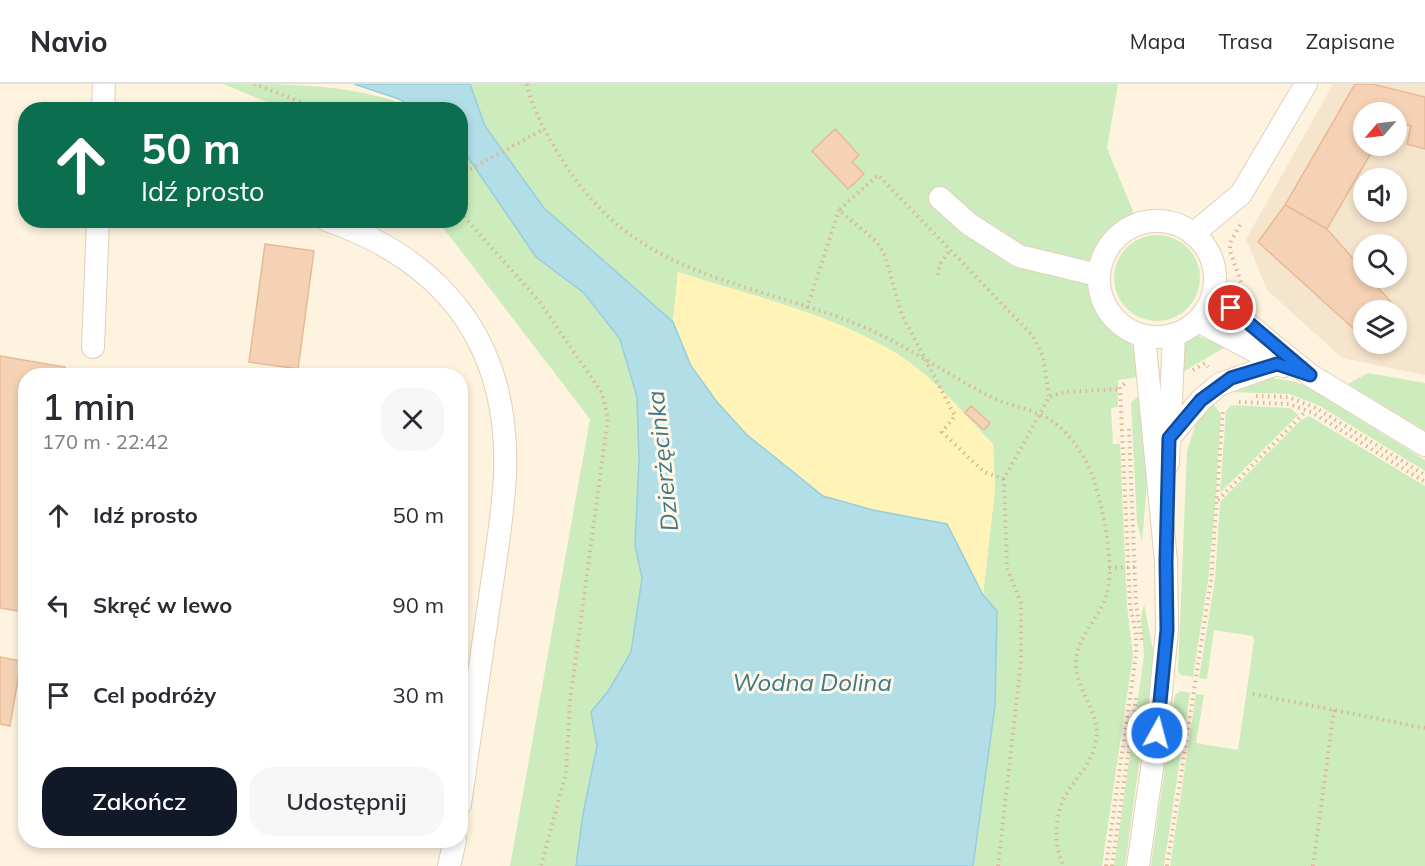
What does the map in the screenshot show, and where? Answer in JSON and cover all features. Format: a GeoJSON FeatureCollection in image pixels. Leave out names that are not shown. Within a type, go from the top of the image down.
{"type":"FeatureCollection","features":[{"type":"Feature","properties":{"kind":"street"},"geometry":{"type":"LineString","coordinates":[[103,102],[104,84]]}},
{"type":"Feature","properties":{"kind":"street"},"geometry":{"type":"LineString","coordinates":[[1193,234],[1241,194],[1306,84]]}},
{"type":"Feature","properties":{"kind":"street"},"geometry":{"type":"LineString","coordinates":[[940,198],[969,224],[1019,256],[1098,275]]}},
{"type":"Feature","properties":{"kind":"street"},"geometry":{"type":"LineString","coordinates":[[1154,221],[1175,224],[1193,234],[1203,244],[1212,262],[1215,282],[1213,296],[1198,321],[1174,335],[1144,336],[1119,324],[1103,302],[1098,275],[1107,249],[1127,229],[1154,221]]}},
{"type":"Feature","properties":{"kind":"street"},"geometry":{"type":"LineString","coordinates":[[93,346],[98,228]]}},
{"type":"Feature","properties":{"kind":"street"},"geometry":{"type":"LineString","coordinates":[[346,228],[388,246],[427,273],[451,299],[482,344],[498,400],[503,434],[502,513],[468,749]]}},
{"type":"Feature","properties":{"kind":"street"},"geometry":{"type":"LineString","coordinates":[[1213,296],[1310,375],[1425,445]]}},
{"type":"Feature","properties":{"kind":"street"},"geometry":{"type":"LineString","coordinates":[[1198,321],[1277,364],[1310,375]]}},
{"type":"Feature","properties":{"kind":"street"},"geometry":{"type":"LineString","coordinates":[[1138,866],[1163,682],[1167,630],[1166,561],[1174,335]]}},
{"type":"Feature","properties":{"kind":"street"},"geometry":{"type":"LineString","coordinates":[[1144,336],[1166,561]]}},
{"type":"Feature","properties":{"kind":"street"},"geometry":{"type":"LineString","coordinates":[[1169,438],[1201,400],[1220,384],[1277,364]]}},
{"type":"Feature","properties":{"kind":"street"},"geometry":{"type":"LineString","coordinates":[[449,866],[453,848]]}},
{"type":"Feature","properties":{"kind":"path"},"geometry":{"type":"LineString","coordinates":[[254,84],[301,102]]}},
{"type":"Feature","properties":{"kind":"path"},"geometry":{"type":"LineString","coordinates":[[527,84],[543,129],[576,182],[608,218],[644,246],[703,274],[857,324],[993,398],[1040,412],[1064,430],[1082,454],[1094,478],[1109,568],[1107,592],[1077,652],[1076,667],[1083,695],[1094,716],[1098,731],[1091,759],[1065,796],[1057,819],[1059,857],[1064,866]]}},
{"type":"Feature","properties":{"kind":"path"},"geometry":{"type":"LineString","coordinates":[[468,171],[543,129]]}},
{"type":"Feature","properties":{"kind":"path"},"geometry":{"type":"LineString","coordinates":[[807,308],[839,210],[878,175],[1032,335],[1043,356],[1049,397],[1004,479],[1007,568],[1021,603],[1021,662],[998,866]]}},
{"type":"Feature","properties":{"kind":"path"},"geometry":{"type":"LineString","coordinates":[[839,210],[877,242],[885,256],[902,315],[930,364],[955,416],[942,432],[984,472],[1004,479]]}},
{"type":"Feature","properties":{"kind":"path"},"geometry":{"type":"LineString","coordinates":[[468,221],[539,301],[602,393],[608,417],[570,701],[566,773],[541,866]]}},
{"type":"Feature","properties":{"kind":"path"},"geometry":{"type":"LineString","coordinates":[[938,275],[940,264],[951,249]]}},
{"type":"Feature","properties":{"kind":"path"},"geometry":{"type":"LineString","coordinates":[[1106,866],[1136,655],[1129,567],[1121,389],[1123,383],[1132,381]]}},
{"type":"Feature","properties":{"kind":"path"},"geometry":{"type":"LineString","coordinates":[[1049,397],[1065,392],[1128,390]]}},
{"type":"Feature","properties":{"kind":"path"},"geometry":{"type":"LineString","coordinates":[[1254,396],[1288,397],[1316,408],[1425,475]]}},
{"type":"Feature","properties":{"kind":"path"},"geometry":{"type":"LineString","coordinates":[[1167,866],[1211,580],[1224,402]]}},
{"type":"Feature","properties":{"kind":"path"},"geometry":{"type":"LineString","coordinates":[[1231,402],[1289,404],[1306,411],[1425,482]]}},
{"type":"Feature","properties":{"kind":"path"},"geometry":{"type":"LineString","coordinates":[[1218,500],[1306,411]]}},
{"type":"Feature","properties":{"kind":"path"},"geometry":{"type":"LineString","coordinates":[[1112,866],[1142,656],[1128,421]]}},
{"type":"Feature","properties":{"kind":"path"},"geometry":{"type":"LineString","coordinates":[[1109,568],[1135,567]]}},
{"type":"Feature","properties":{"kind":"path"},"geometry":{"type":"LineString","coordinates":[[1253,694],[1425,728]]}},
{"type":"Feature","properties":{"kind":"path"},"geometry":{"type":"LineString","coordinates":[[1313,866],[1334,710]]}},
{"type":"Feature","properties":{"kind":"shaded area"},"geometry":{"type":"Polygon","coordinates":[[[1333,84],[1425,84],[1425,375],[1342,358],[1267,290],[1246,239],[1333,84]]]}},
{"type":"Feature","properties":{"kind":"green space"},"geometry":{"type":"Polygon","coordinates":[[[223,84],[322,87],[346,90],[396,102],[267,102],[223,84]]]}},
{"type":"Feature","properties":{"kind":"green space"},"geometry":{"type":"Polygon","coordinates":[[[470,84],[1118,84],[1107,148],[1135,216],[1122,223],[1102,244],[1091,269],[1091,283],[1093,298],[1100,312],[1133,348],[1138,360],[1140,377],[1118,380],[1118,407],[1111,408],[1113,444],[1120,444],[1127,605],[1133,655],[1102,866],[973,866],[995,706],[997,611],[983,595],[995,489],[993,444],[931,380],[904,358],[864,336],[813,314],[678,272],[673,322],[583,245],[526,186],[502,153],[483,120],[470,84]]]}},
{"type":"Feature","properties":{"kind":"green space"},"geometry":{"type":"Polygon","coordinates":[[[468,157],[536,257],[584,293],[620,339],[637,397],[639,460],[635,545],[642,578],[631,652],[609,690],[591,712],[597,746],[583,814],[576,866],[510,866],[590,419],[443,228],[468,228],[468,157]]]}},
{"type":"Feature","properties":{"kind":"green space"},"geometry":{"type":"Polygon","coordinates":[[[1157,235],[1181,242],[1193,254],[1200,278],[1193,302],[1181,314],[1157,321],[1133,314],[1121,302],[1114,278],[1121,254],[1133,242],[1157,235]]]}},
{"type":"Feature","properties":{"kind":"green space"},"geometry":{"type":"Polygon","coordinates":[[[1198,336],[1227,346],[1178,375],[1184,345],[1198,336]]]}},
{"type":"Feature","properties":{"kind":"green space"},"geometry":{"type":"Polygon","coordinates":[[[1368,373],[1425,383],[1425,431],[1348,384],[1368,373]]]}},
{"type":"Feature","properties":{"kind":"green space"},"geometry":{"type":"Polygon","coordinates":[[[1272,378],[1296,382],[1309,388],[1425,460],[1425,471],[1318,405],[1289,394],[1231,392],[1255,379],[1272,378]]]}},
{"type":"Feature","properties":{"kind":"green space"},"geometry":{"type":"Polygon","coordinates":[[[1137,397],[1142,397],[1149,463],[1142,541],[1137,523],[1131,403],[1137,397]]]}},
{"type":"Feature","properties":{"kind":"green space"},"geometry":{"type":"Polygon","coordinates":[[[1211,401],[1221,414],[1215,507],[1208,581],[1193,677],[1181,675],[1178,672],[1187,451],[1198,417],[1211,401]]]}},
{"type":"Feature","properties":{"kind":"green space"},"geometry":{"type":"Polygon","coordinates":[[[1231,405],[1290,408],[1298,415],[1220,493],[1226,411],[1231,405]]]}},
{"type":"Feature","properties":{"kind":"green space"},"geometry":{"type":"Polygon","coordinates":[[[1309,416],[1425,486],[1425,866],[1170,866],[1196,694],[1204,695],[1196,743],[1238,750],[1254,641],[1253,636],[1214,630],[1207,679],[1199,678],[1215,579],[1220,502],[1301,420],[1309,416]]]}},
{"type":"Feature","properties":{"kind":"green space"},"geometry":{"type":"Polygon","coordinates":[[[1144,604],[1154,655],[1125,866],[1114,866],[1144,656],[1141,617],[1144,604]]]}},
{"type":"Feature","properties":{"kind":"green space"},"geometry":{"type":"Polygon","coordinates":[[[1181,691],[1190,693],[1164,866],[1151,866],[1175,695],[1181,691]]]}},
{"type":"Feature","properties":{"kind":"sand"},"geometry":{"type":"Polygon","coordinates":[[[678,272],[813,314],[889,349],[931,380],[993,444],[995,489],[983,595],[947,524],[873,510],[823,496],[747,435],[717,402],[691,366],[673,322],[678,272]]]}},
{"type":"Feature","properties":{"kind":"water","name":"Wodna Dolina"},"geometry":{"type":"Polygon","coordinates":[[[354,84],[470,84],[485,126],[544,208],[673,322],[691,366],[717,402],[747,435],[823,496],[873,510],[947,524],[983,595],[997,611],[995,706],[973,866],[576,866],[583,814],[597,746],[591,712],[609,690],[631,652],[642,578],[635,545],[639,460],[637,397],[620,339],[584,293],[536,257],[468,157],[468,102],[404,102],[354,84]]]}},
{"type":"Feature","properties":{"kind":"building"},"geometry":{"type":"Polygon","coordinates":[[[1355,84],[1372,84],[1425,97],[1425,149],[1407,144],[1411,126],[1407,125],[1407,102],[1353,102],[1353,156],[1369,156],[1362,168],[1353,168],[1353,184],[1327,229],[1285,205],[1355,84]]]}},
{"type":"Feature","properties":{"kind":"building"},"geometry":{"type":"Polygon","coordinates":[[[835,129],[859,155],[852,162],[864,174],[848,189],[812,151],[835,129]]]}},
{"type":"Feature","properties":{"kind":"building"},"geometry":{"type":"Polygon","coordinates":[[[1285,205],[1327,229],[1353,259],[1353,288],[1378,288],[1389,300],[1353,300],[1353,328],[1258,242],[1285,205]]]}},
{"type":"Feature","properties":{"kind":"building"},"geometry":{"type":"Polygon","coordinates":[[[265,244],[314,251],[298,368],[249,362],[265,244]]]}},
{"type":"Feature","properties":{"kind":"building"},"geometry":{"type":"Polygon","coordinates":[[[0,356],[65,367],[18,368],[18,611],[0,608],[0,356]]]}},
{"type":"Feature","properties":{"kind":"building"},"geometry":{"type":"Polygon","coordinates":[[[971,406],[990,423],[984,430],[965,413],[971,406]]]}},
{"type":"Feature","properties":{"kind":"building"},"geometry":{"type":"Polygon","coordinates":[[[0,657],[18,660],[18,679],[10,726],[0,724],[0,657]]]}},
{"type":"Feature","properties":{"kind":"route"},"geometry":{"type":"LineString","coordinates":[[1157,733],[1167,630],[1169,438],[1201,400],[1231,378],[1277,364],[1310,375],[1231,308]]}},
{"type":"Feature","properties":{"kind":"water label","name":"Dzierżęcinka"},"geometry":{"type":"Point","coordinates":[663,461]}}]}
